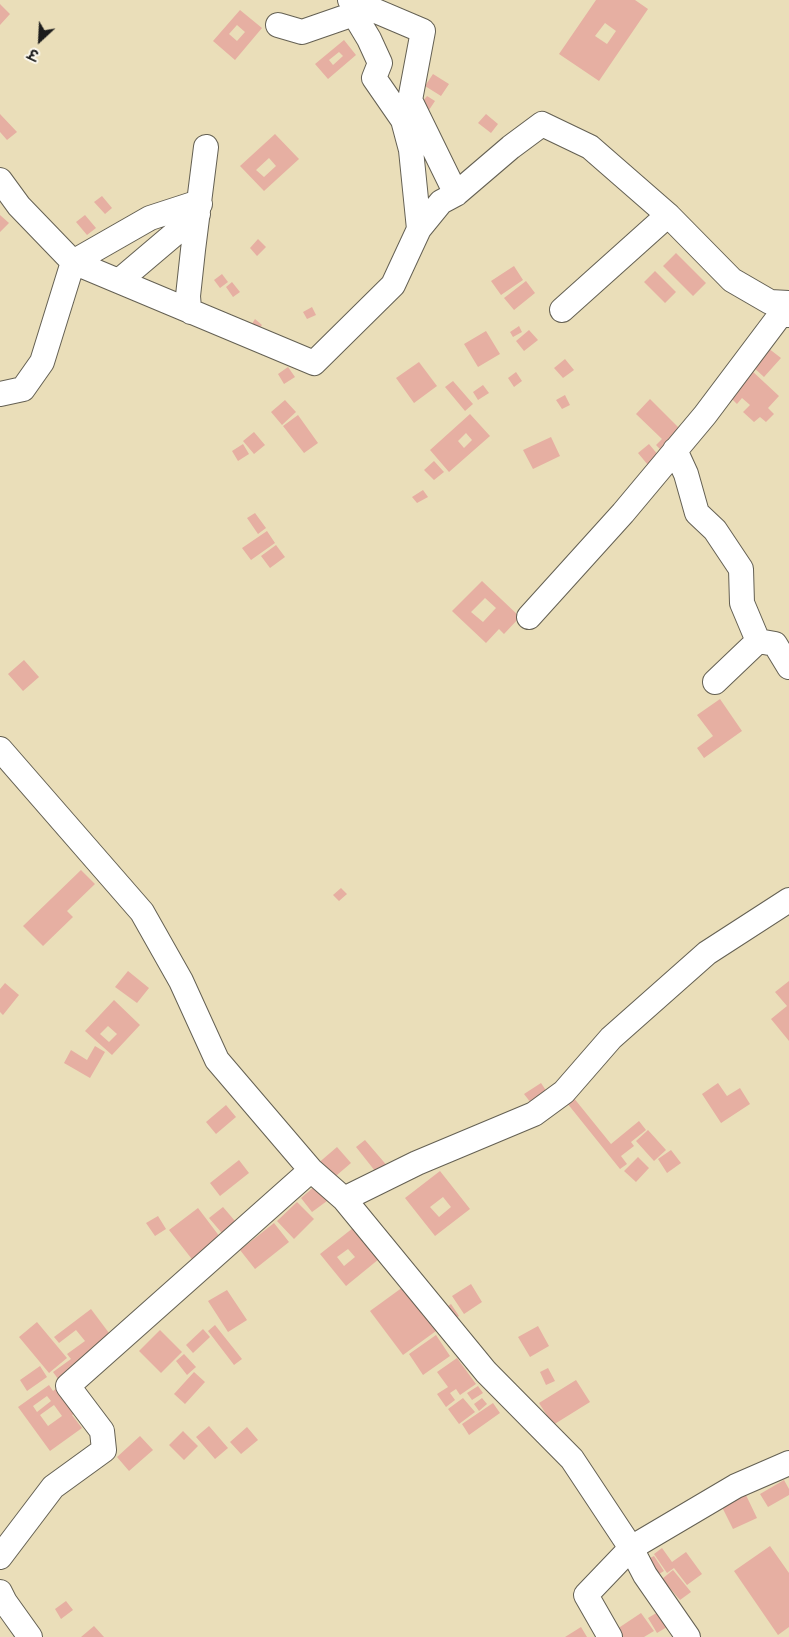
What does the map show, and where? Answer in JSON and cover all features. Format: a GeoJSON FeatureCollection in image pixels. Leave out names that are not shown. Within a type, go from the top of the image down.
{"type":"FeatureCollection","features":[{"type":"Feature","properties":{"kind":"street"},"geometry":{"type":"LineString","coordinates":[[350,0],[423,31],[410,100],[456,194]]}},
{"type":"Feature","properties":{"kind":"street"},"geometry":{"type":"LineString","coordinates":[[278,25],[302,32],[354,14],[369,39],[380,63],[374,78],[403,120],[412,150],[419,230]]}},
{"type":"Feature","properties":{"kind":"street"},"geometry":{"type":"LineString","coordinates":[[0,180],[19,206],[73,262],[314,363],[393,285],[419,230],[441,202],[456,194],[542,124],[590,147],[668,215],[732,280],[770,302],[789,303]]}},
{"type":"Feature","properties":{"kind":"street"},"geometry":{"type":"LineString","coordinates":[[191,312],[188,296],[192,250],[206,147]]}},
{"type":"Feature","properties":{"kind":"street"},"geometry":{"type":"LineString","coordinates":[[0,394],[23,389],[42,362],[73,262],[150,218],[193,204],[199,209]]}},
{"type":"Feature","properties":{"kind":"street"},"geometry":{"type":"LineString","coordinates":[[119,281],[199,209]]}},
{"type":"Feature","properties":{"kind":"street"},"geometry":{"type":"LineString","coordinates":[[562,310],[668,215]]}},
{"type":"Feature","properties":{"kind":"street"},"geometry":{"type":"LineString","coordinates":[[529,617],[617,520],[705,415],[781,314],[789,315]]}},
{"type":"Feature","properties":{"kind":"street"},"geometry":{"type":"LineString","coordinates":[[675,450],[686,474],[697,513],[715,530],[741,569],[742,603],[758,641]]}},
{"type":"Feature","properties":{"kind":"street"},"geometry":{"type":"LineString","coordinates":[[758,641],[775,644],[789,667]]}},
{"type":"Feature","properties":{"kind":"street"},"geometry":{"type":"LineString","coordinates":[[715,682],[758,641]]}},
{"type":"Feature","properties":{"kind":"street"},"geometry":{"type":"LineString","coordinates":[[0,749],[142,912],[181,981],[217,1060],[311,1170],[344,1199],[486,1372],[572,1459],[631,1548],[645,1575],[688,1637]]}},
{"type":"Feature","properties":{"kind":"street"},"geometry":{"type":"LineString","coordinates":[[344,1199],[417,1163],[534,1114],[564,1092],[610,1038],[707,953],[789,900]]}},
{"type":"Feature","properties":{"kind":"street"},"geometry":{"type":"LineString","coordinates":[[0,1557],[52,1487],[104,1450],[102,1431],[68,1386],[311,1170]]}},
{"type":"Feature","properties":{"kind":"street"},"geometry":{"type":"LineString","coordinates":[[610,1637],[586,1596],[631,1548],[736,1486],[789,1463]]}},
{"type":"Feature","properties":{"kind":"street"},"geometry":{"type":"LineString","coordinates":[[0,1592],[30,1637]]}},
{"type":"Feature","properties":{"kind":"building"},"geometry":{"type":"Polygon","coordinates":[[[596,0],[635,0],[648,9],[599,81],[559,54],[596,0]],[[605,23],[595,36],[607,44],[616,31],[605,23]]]}},
{"type":"Feature","properties":{"kind":"building"},"geometry":{"type":"Polygon","coordinates":[[[0,4],[10,14],[0,25],[0,4]]]}},
{"type":"Feature","properties":{"kind":"building"},"geometry":{"type":"Polygon","coordinates":[[[240,10],[262,28],[235,60],[213,41],[240,10]],[[237,25],[229,34],[237,41],[245,32],[237,25]]]}},
{"type":"Feature","properties":{"kind":"building"},"geometry":{"type":"Polygon","coordinates":[[[344,40],[356,55],[328,79],[315,64],[344,40]],[[339,52],[329,60],[333,65],[343,56],[339,52]]]}},
{"type":"Feature","properties":{"kind":"building"},"geometry":{"type":"Polygon","coordinates":[[[433,74],[449,84],[441,96],[425,86],[433,74]]]}},
{"type":"Feature","properties":{"kind":"building"},"geometry":{"type":"Polygon","coordinates":[[[427,96],[435,101],[427,113],[419,106],[427,96]]]}},
{"type":"Feature","properties":{"kind":"building"},"geometry":{"type":"Polygon","coordinates":[[[0,114],[17,132],[7,140],[0,132],[0,114]]]}},
{"type":"Feature","properties":{"kind":"building"},"geometry":{"type":"Polygon","coordinates":[[[486,114],[498,124],[491,133],[478,123],[486,114]]]}},
{"type":"Feature","properties":{"kind":"building"},"geometry":{"type":"Polygon","coordinates":[[[275,134],[299,159],[264,191],[240,166],[275,134]],[[269,158],[256,170],[264,177],[276,166],[269,158]]]}},
{"type":"Feature","properties":{"kind":"building"},"geometry":{"type":"Polygon","coordinates":[[[102,196],[112,208],[105,214],[94,202],[102,196]]]}},
{"type":"Feature","properties":{"kind":"building"},"geometry":{"type":"Polygon","coordinates":[[[0,215],[9,223],[0,232],[0,215]]]}},
{"type":"Feature","properties":{"kind":"building"},"geometry":{"type":"Polygon","coordinates":[[[85,215],[96,228],[87,235],[76,222],[85,215]]]}},
{"type":"Feature","properties":{"kind":"building"},"geometry":{"type":"Polygon","coordinates":[[[258,239],[266,247],[257,256],[250,248],[258,239]]]}},
{"type":"Feature","properties":{"kind":"building"},"geometry":{"type":"Polygon","coordinates":[[[676,253],[706,283],[693,296],[663,266],[676,253]]]}},
{"type":"Feature","properties":{"kind":"building"},"geometry":{"type":"Polygon","coordinates":[[[514,266],[523,280],[501,295],[491,281],[514,266]]]}},
{"type":"Feature","properties":{"kind":"building"},"geometry":{"type":"Polygon","coordinates":[[[655,271],[676,292],[665,303],[644,282],[655,271]]]}},
{"type":"Feature","properties":{"kind":"building"},"geometry":{"type":"Polygon","coordinates":[[[222,274],[228,282],[220,288],[214,280],[222,274]]]}},
{"type":"Feature","properties":{"kind":"building"},"geometry":{"type":"Polygon","coordinates":[[[526,281],[535,293],[514,310],[504,298],[526,281]]]}},
{"type":"Feature","properties":{"kind":"building"},"geometry":{"type":"Polygon","coordinates":[[[232,282],[240,292],[233,297],[226,287],[232,282]]]}},
{"type":"Feature","properties":{"kind":"building"},"geometry":{"type":"Polygon","coordinates":[[[312,307],[316,315],[307,319],[303,312],[312,307]]]}},
{"type":"Feature","properties":{"kind":"building"},"geometry":{"type":"Polygon","coordinates":[[[255,319],[262,325],[257,332],[250,327],[255,319]]]}},
{"type":"Feature","properties":{"kind":"building"},"geometry":{"type":"Polygon","coordinates":[[[519,326],[522,332],[513,337],[510,332],[519,326]]]}},
{"type":"Feature","properties":{"kind":"building"},"geometry":{"type":"Polygon","coordinates":[[[529,330],[538,340],[524,351],[516,341],[529,330]]]}},
{"type":"Feature","properties":{"kind":"building"},"geometry":{"type":"Polygon","coordinates":[[[486,331],[500,354],[478,367],[464,344],[486,331]]]}},
{"type":"Feature","properties":{"kind":"building"},"geometry":{"type":"Polygon","coordinates":[[[768,348],[781,358],[764,377],[752,366],[768,348]]]}},
{"type":"Feature","properties":{"kind":"building"},"geometry":{"type":"Polygon","coordinates":[[[565,359],[574,370],[563,378],[554,368],[565,359]]]}},
{"type":"Feature","properties":{"kind":"building"},"geometry":{"type":"Polygon","coordinates":[[[419,362],[437,386],[414,403],[396,378],[419,362]]]}},
{"type":"Feature","properties":{"kind":"building"},"geometry":{"type":"Polygon","coordinates":[[[288,367],[295,377],[284,384],[278,374],[288,367]]]}},
{"type":"Feature","properties":{"kind":"building"},"geometry":{"type":"Polygon","coordinates":[[[751,370],[779,396],[768,408],[774,414],[766,422],[760,417],[754,422],[743,412],[750,405],[742,398],[737,404],[728,395],[751,370]]]}},
{"type":"Feature","properties":{"kind":"building"},"geometry":{"type":"Polygon","coordinates":[[[516,372],[522,381],[514,387],[508,378],[516,372]]]}},
{"type":"Feature","properties":{"kind":"building"},"geometry":{"type":"Polygon","coordinates":[[[453,381],[473,404],[465,411],[445,387],[453,381]]]}},
{"type":"Feature","properties":{"kind":"building"},"geometry":{"type":"Polygon","coordinates":[[[483,385],[489,393],[478,400],[473,392],[483,385]]]}},
{"type":"Feature","properties":{"kind":"building"},"geometry":{"type":"Polygon","coordinates":[[[565,395],[570,405],[562,409],[556,400],[565,395]]]}},
{"type":"Feature","properties":{"kind":"building"},"geometry":{"type":"Polygon","coordinates":[[[650,399],[684,433],[663,452],[656,445],[662,439],[636,414],[650,399]]]}},
{"type":"Feature","properties":{"kind":"building"},"geometry":{"type":"Polygon","coordinates":[[[285,400],[296,412],[282,425],[271,412],[285,400]]]}},
{"type":"Feature","properties":{"kind":"building"},"geometry":{"type":"Polygon","coordinates":[[[470,414],[490,436],[449,472],[430,450],[470,414]],[[466,433],[458,441],[464,448],[472,440],[466,433]]]}},
{"type":"Feature","properties":{"kind":"building"},"geometry":{"type":"Polygon","coordinates":[[[298,415],[318,443],[304,453],[283,426],[298,415]]]}},
{"type":"Feature","properties":{"kind":"building"},"geometry":{"type":"Polygon","coordinates":[[[254,432],[265,445],[254,454],[243,441],[254,432]]]}},
{"type":"Feature","properties":{"kind":"building"},"geometry":{"type":"Polygon","coordinates":[[[551,437],[560,456],[533,469],[523,450],[551,437]]]}},
{"type":"Feature","properties":{"kind":"building"},"geometry":{"type":"Polygon","coordinates":[[[243,444],[249,454],[238,461],[232,451],[243,444]]]}},
{"type":"Feature","properties":{"kind":"building"},"geometry":{"type":"Polygon","coordinates":[[[649,444],[659,456],[648,465],[638,453],[649,444]]]}},
{"type":"Feature","properties":{"kind":"building"},"geometry":{"type":"Polygon","coordinates":[[[434,461],[444,472],[434,480],[424,470],[434,461]]]}},
{"type":"Feature","properties":{"kind":"building"},"geometry":{"type":"Polygon","coordinates":[[[423,490],[428,497],[417,503],[412,497],[423,490]]]}},
{"type":"Feature","properties":{"kind":"building"},"geometry":{"type":"Polygon","coordinates":[[[255,513],[266,528],[258,534],[247,518],[255,513]]]}},
{"type":"Feature","properties":{"kind":"building"},"geometry":{"type":"Polygon","coordinates":[[[267,531],[275,543],[251,560],[242,548],[267,531]]]}},
{"type":"Feature","properties":{"kind":"building"},"geometry":{"type":"Polygon","coordinates":[[[276,545],[285,557],[270,568],[261,556],[276,545]]]}},
{"type":"Feature","properties":{"kind":"building"},"geometry":{"type":"Polygon","coordinates":[[[482,581],[520,617],[504,634],[499,629],[486,643],[452,611],[482,581]],[[485,598],[471,612],[483,622],[496,608],[485,598]]]}},
{"type":"Feature","properties":{"kind":"building"},"geometry":{"type":"Polygon","coordinates":[[[24,660],[39,677],[23,691],[8,674],[24,660]]]}},
{"type":"Feature","properties":{"kind":"building"},"geometry":{"type":"Polygon","coordinates":[[[720,699],[742,731],[704,758],[697,748],[713,736],[697,715],[720,699]]]}},
{"type":"Feature","properties":{"kind":"building"},"geometry":{"type":"Polygon","coordinates":[[[81,870],[95,884],[67,911],[73,917],[43,946],[23,926],[81,870]]]}},
{"type":"Feature","properties":{"kind":"building"},"geometry":{"type":"Polygon","coordinates":[[[341,888],[347,894],[339,901],[333,895],[341,888]]]}},
{"type":"Feature","properties":{"kind":"building"},"geometry":{"type":"Polygon","coordinates":[[[128,971],[149,988],[137,1003],[115,987],[128,971]]]}},
{"type":"Feature","properties":{"kind":"building"},"geometry":{"type":"Polygon","coordinates":[[[789,981],[789,1041],[771,1019],[787,1006],[775,992],[789,981]]]}},
{"type":"Feature","properties":{"kind":"building"},"geometry":{"type":"Polygon","coordinates":[[[5,983],[19,995],[3,1015],[0,1012],[0,989],[5,983]]]}},
{"type":"Feature","properties":{"kind":"building"},"geometry":{"type":"Polygon","coordinates":[[[114,1000],[140,1025],[112,1055],[85,1031],[114,1000]],[[108,1026],[100,1034],[109,1042],[117,1034],[108,1026]]]}},
{"type":"Feature","properties":{"kind":"building"},"geometry":{"type":"Polygon","coordinates":[[[95,1046],[105,1052],[90,1078],[64,1063],[71,1050],[87,1060],[95,1046]]]}},
{"type":"Feature","properties":{"kind":"building"},"geometry":{"type":"Polygon","coordinates":[[[541,1083],[547,1092],[531,1103],[524,1094],[541,1083]]]}},
{"type":"Feature","properties":{"kind":"building"},"geometry":{"type":"Polygon","coordinates":[[[718,1083],[727,1096],[740,1088],[750,1104],[721,1123],[702,1094],[718,1083]]]}},
{"type":"Feature","properties":{"kind":"building"},"geometry":{"type":"Polygon","coordinates":[[[573,1097],[611,1144],[639,1121],[646,1130],[631,1142],[634,1146],[621,1156],[627,1164],[620,1169],[567,1103],[573,1097]]]}},
{"type":"Feature","properties":{"kind":"building"},"geometry":{"type":"Polygon","coordinates":[[[226,1105],[236,1117],[216,1134],[206,1122],[226,1105]]]}},
{"type":"Feature","properties":{"kind":"building"},"geometry":{"type":"Polygon","coordinates":[[[648,1130],[666,1150],[654,1161],[636,1141],[648,1130]]]}},
{"type":"Feature","properties":{"kind":"building"},"geometry":{"type":"Polygon","coordinates":[[[365,1140],[389,1168],[379,1176],[356,1147],[365,1140]]]}},
{"type":"Feature","properties":{"kind":"building"},"geometry":{"type":"Polygon","coordinates":[[[337,1147],[351,1163],[330,1181],[316,1165],[337,1147]]]}},
{"type":"Feature","properties":{"kind":"building"},"geometry":{"type":"Polygon","coordinates":[[[671,1150],[681,1163],[667,1173],[658,1159],[671,1150]]]}},
{"type":"Feature","properties":{"kind":"building"},"geometry":{"type":"Polygon","coordinates":[[[638,1157],[649,1168],[636,1182],[624,1171],[638,1157]]]}},
{"type":"Feature","properties":{"kind":"building"},"geometry":{"type":"Polygon","coordinates":[[[239,1160],[249,1173],[220,1196],[210,1183],[239,1160]]]}},
{"type":"Feature","properties":{"kind":"building"},"geometry":{"type":"Polygon","coordinates":[[[440,1171],[470,1209],[435,1236],[405,1198],[440,1171]],[[443,1197],[430,1207],[439,1217],[451,1207],[443,1197]]]}},
{"type":"Feature","properties":{"kind":"building"},"geometry":{"type":"Polygon","coordinates":[[[315,1186],[327,1201],[312,1212],[301,1198],[315,1186]]]}},
{"type":"Feature","properties":{"kind":"building"},"geometry":{"type":"Polygon","coordinates":[[[297,1202],[314,1219],[294,1239],[277,1221],[297,1202]]]}},
{"type":"Feature","properties":{"kind":"building"},"geometry":{"type":"Polygon","coordinates":[[[223,1207],[241,1228],[227,1239],[209,1218],[223,1207]]]}},
{"type":"Feature","properties":{"kind":"building"},"geometry":{"type":"Polygon","coordinates":[[[198,1208],[223,1241],[195,1263],[169,1230],[198,1208]]]}},
{"type":"Feature","properties":{"kind":"building"},"geometry":{"type":"Polygon","coordinates":[[[158,1216],[166,1229],[155,1236],[146,1223],[158,1216]]]}},
{"type":"Feature","properties":{"kind":"building"},"geometry":{"type":"Polygon","coordinates":[[[274,1223],[289,1242],[255,1269],[240,1250],[274,1223]]]}},
{"type":"Feature","properties":{"kind":"building"},"geometry":{"type":"Polygon","coordinates":[[[353,1228],[379,1259],[346,1286],[320,1254],[353,1228]],[[348,1249],[337,1257],[344,1266],[355,1257],[348,1249]]]}},
{"type":"Feature","properties":{"kind":"building"},"geometry":{"type":"Polygon","coordinates":[[[471,1284],[482,1302],[464,1314],[452,1296],[471,1284]]]}},
{"type":"Feature","properties":{"kind":"building"},"geometry":{"type":"Polygon","coordinates":[[[403,1287],[436,1331],[403,1355],[370,1311],[403,1287]]]}},
{"type":"Feature","properties":{"kind":"building"},"geometry":{"type":"Polygon","coordinates":[[[227,1290],[247,1320],[228,1332],[208,1301],[227,1290]]]}},
{"type":"Feature","properties":{"kind":"building"},"geometry":{"type":"Polygon","coordinates":[[[451,1304],[459,1316],[450,1322],[442,1310],[451,1304]]]}},
{"type":"Feature","properties":{"kind":"building"},"geometry":{"type":"Polygon","coordinates":[[[91,1309],[112,1337],[61,1383],[53,1372],[71,1359],[67,1354],[85,1341],[76,1330],[59,1343],[54,1337],[91,1309]]]}},
{"type":"Feature","properties":{"kind":"building"},"geometry":{"type":"Polygon","coordinates":[[[37,1322],[67,1358],[49,1373],[19,1337],[37,1322]]]}},
{"type":"Feature","properties":{"kind":"building"},"geometry":{"type":"Polygon","coordinates":[[[215,1325],[242,1359],[234,1365],[208,1331],[215,1325]]]}},
{"type":"Feature","properties":{"kind":"building"},"geometry":{"type":"Polygon","coordinates":[[[538,1326],[549,1346],[530,1357],[518,1337],[538,1326]]]}},
{"type":"Feature","properties":{"kind":"building"},"geometry":{"type":"Polygon","coordinates":[[[203,1329],[210,1337],[193,1353],[186,1345],[203,1329]]]}},
{"type":"Feature","properties":{"kind":"building"},"geometry":{"type":"Polygon","coordinates":[[[160,1330],[182,1352],[161,1373],[139,1351],[160,1330]]]}},
{"type":"Feature","properties":{"kind":"building"},"geometry":{"type":"Polygon","coordinates":[[[436,1335],[450,1356],[423,1375],[409,1354],[436,1335]]]}},
{"type":"Feature","properties":{"kind":"building"},"geometry":{"type":"Polygon","coordinates":[[[184,1354],[196,1367],[187,1375],[176,1361],[184,1354]]]}},
{"type":"Feature","properties":{"kind":"building"},"geometry":{"type":"Polygon","coordinates":[[[457,1358],[476,1384],[460,1395],[456,1389],[450,1393],[455,1400],[446,1407],[437,1394],[448,1387],[437,1372],[457,1358]]]}},
{"type":"Feature","properties":{"kind":"building"},"geometry":{"type":"Polygon","coordinates":[[[40,1366],[47,1377],[27,1391],[20,1380],[40,1366]]]}},
{"type":"Feature","properties":{"kind":"building"},"geometry":{"type":"Polygon","coordinates":[[[548,1368],[555,1381],[546,1385],[540,1372],[548,1368]]]}},
{"type":"Feature","properties":{"kind":"building"},"geometry":{"type":"Polygon","coordinates":[[[194,1372],[205,1382],[185,1404],[174,1394],[194,1372]]]}},
{"type":"Feature","properties":{"kind":"building"},"geometry":{"type":"Polygon","coordinates":[[[576,1380],[590,1402],[553,1425],[539,1403],[576,1380]]]}},
{"type":"Feature","properties":{"kind":"building"},"geometry":{"type":"Polygon","coordinates":[[[49,1385],[53,1391],[57,1388],[76,1413],[72,1415],[82,1428],[50,1451],[18,1407],[49,1385]],[[47,1396],[33,1406],[37,1412],[51,1401],[47,1396]],[[54,1405],[40,1415],[48,1426],[62,1416],[54,1405]]]}},
{"type":"Feature","properties":{"kind":"building"},"geometry":{"type":"Polygon","coordinates":[[[478,1386],[483,1393],[472,1400],[467,1393],[478,1386]]]}},
{"type":"Feature","properties":{"kind":"building"},"geometry":{"type":"Polygon","coordinates":[[[463,1398],[475,1412],[459,1424],[448,1409],[463,1398]]]}},
{"type":"Feature","properties":{"kind":"building"},"geometry":{"type":"Polygon","coordinates":[[[482,1398],[487,1404],[479,1411],[474,1404],[482,1398]]]}},
{"type":"Feature","properties":{"kind":"building"},"geometry":{"type":"Polygon","coordinates":[[[493,1403],[500,1413],[469,1435],[462,1424],[493,1403]]]}},
{"type":"Feature","properties":{"kind":"building"},"geometry":{"type":"Polygon","coordinates":[[[209,1426],[228,1448],[215,1459],[196,1437],[209,1426]]]}},
{"type":"Feature","properties":{"kind":"building"},"geometry":{"type":"Polygon","coordinates":[[[247,1427],[258,1440],[241,1454],[230,1442],[247,1427]]]}},
{"type":"Feature","properties":{"kind":"building"},"geometry":{"type":"Polygon","coordinates":[[[183,1431],[198,1446],[184,1460],[169,1445],[183,1431]]]}},
{"type":"Feature","properties":{"kind":"building"},"geometry":{"type":"Polygon","coordinates":[[[140,1436],[153,1450],[129,1471],[117,1457],[140,1436]]]}},
{"type":"Feature","properties":{"kind":"building"},"geometry":{"type":"Polygon","coordinates":[[[784,1480],[789,1489],[789,1495],[768,1507],[760,1494],[784,1480]]]}},
{"type":"Feature","properties":{"kind":"building"},"geometry":{"type":"Polygon","coordinates":[[[745,1493],[757,1518],[733,1529],[721,1505],[745,1493]]]}},
{"type":"Feature","properties":{"kind":"building"},"geometry":{"type":"Polygon","coordinates":[[[770,1546],[789,1573],[789,1627],[778,1635],[734,1571],[770,1546]]]}},
{"type":"Feature","properties":{"kind":"building"},"geometry":{"type":"Polygon","coordinates":[[[662,1548],[672,1562],[686,1552],[702,1574],[687,1585],[674,1568],[667,1573],[654,1554],[662,1548]]]}},
{"type":"Feature","properties":{"kind":"building"},"geometry":{"type":"Polygon","coordinates":[[[654,1556],[664,1571],[654,1577],[644,1561],[654,1556]]]}},
{"type":"Feature","properties":{"kind":"building"},"geometry":{"type":"Polygon","coordinates":[[[673,1570],[691,1592],[680,1600],[662,1579],[673,1570]]]}},
{"type":"Feature","properties":{"kind":"building"},"geometry":{"type":"Polygon","coordinates":[[[66,1601],[73,1610],[61,1619],[55,1609],[66,1601]]]}},
{"type":"Feature","properties":{"kind":"building"},"geometry":{"type":"Polygon","coordinates":[[[658,1612],[667,1627],[657,1633],[648,1618],[658,1612]]]}},
{"type":"Feature","properties":{"kind":"building"},"geometry":{"type":"Polygon","coordinates":[[[641,1613],[654,1631],[644,1637],[623,1637],[617,1629],[641,1613]]]}},
{"type":"Feature","properties":{"kind":"building"},"geometry":{"type":"Polygon","coordinates":[[[94,1626],[104,1637],[81,1637],[94,1626]]]}},
{"type":"Feature","properties":{"kind":"building"},"geometry":{"type":"Polygon","coordinates":[[[581,1627],[587,1637],[565,1637],[581,1627]]]}}]}
